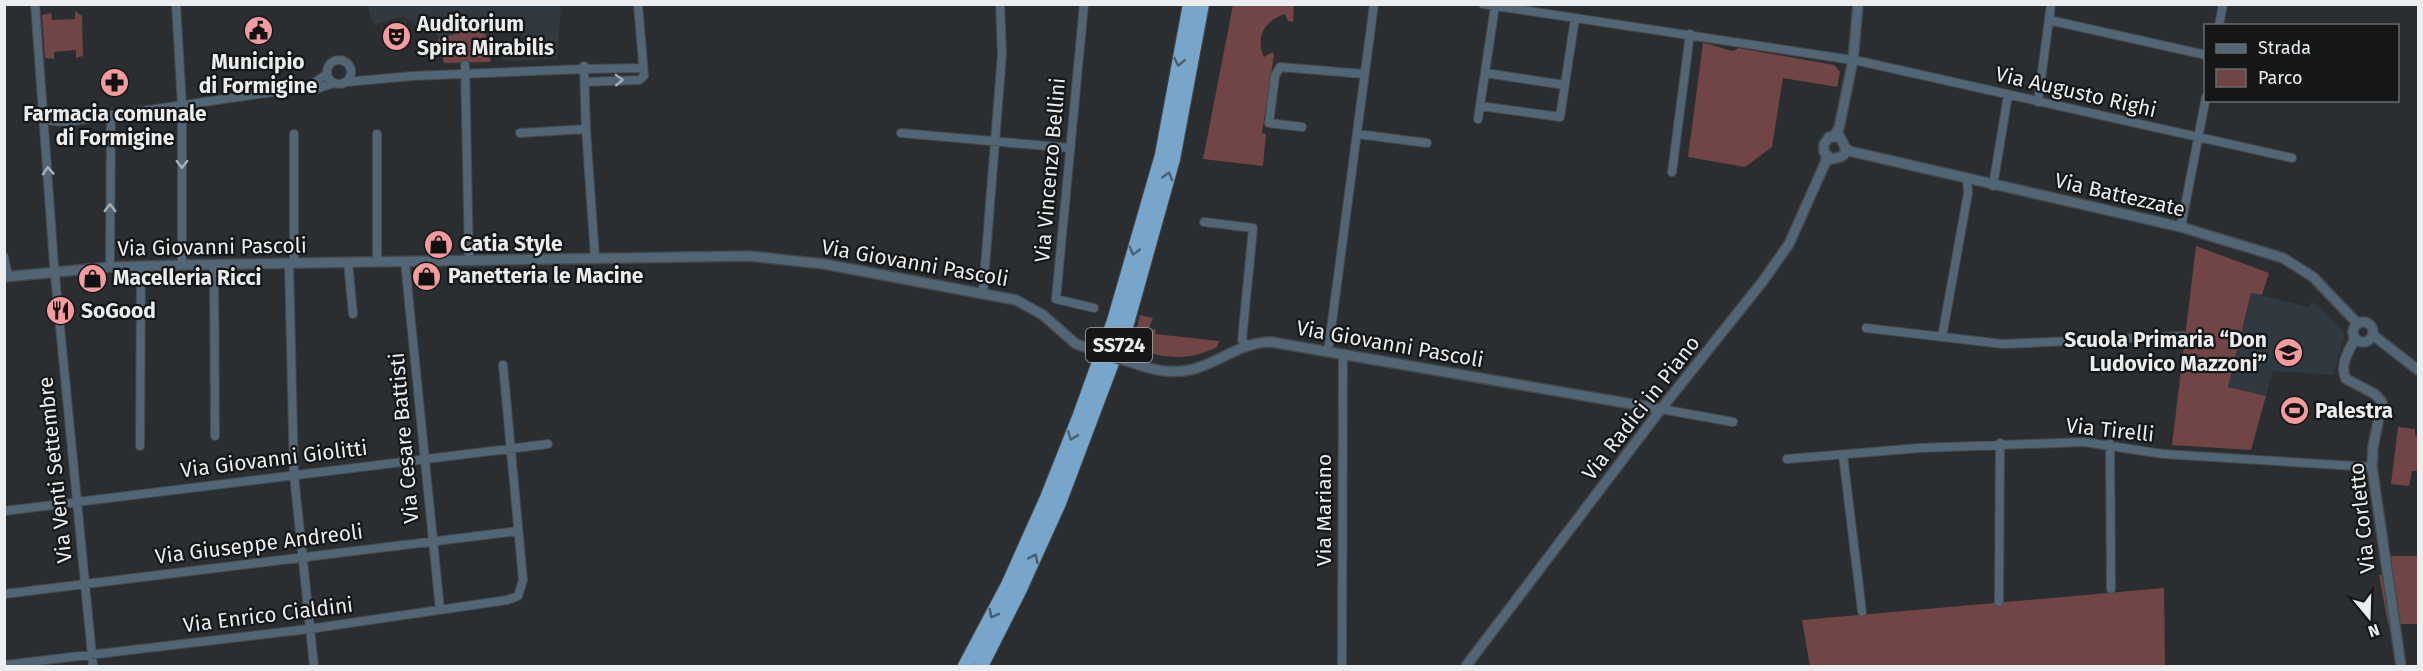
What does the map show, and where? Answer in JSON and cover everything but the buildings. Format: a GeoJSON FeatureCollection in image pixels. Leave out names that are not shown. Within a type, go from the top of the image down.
{"type":"FeatureCollection","features":[{"type":"Feature","properties":{"kind":"highway"},"geometry":{"type":"LineString","coordinates":[[965,666],[1008,585],[1047,498],[1114,321],[1162,155],[1190,4]]}},
{"type":"Feature","properties":{"kind":"highway","name":"SS724"},"geometry":{"type":"LineString","coordinates":[[981,666],[1019,591],[1059,503],[1127,323],[1173,159],[1202,4]]}},
{"type":"Feature","properties":{"kind":"street","name":"Via Venti Settembre"},"geometry":{"type":"LineString","coordinates":[[35,4],[55,271],[93,666]]}},
{"type":"Feature","properties":{"kind":"street"},"geometry":{"type":"LineString","coordinates":[[176,4],[182,106],[182,265]]}},
{"type":"Feature","properties":{"kind":"street"},"geometry":{"type":"LineString","coordinates":[[585,82],[639,80],[644,76],[638,4]]}},
{"type":"Feature","properties":{"kind":"street"},"geometry":{"type":"LineString","coordinates":[[983,292],[1002,54],[1000,4]]}},
{"type":"Feature","properties":{"kind":"street","name":"Via Vincenzo Bellini"},"geometry":{"type":"LineString","coordinates":[[1084,4],[1056,299],[1094,308]]}},
{"type":"Feature","properties":{"kind":"street"},"geometry":{"type":"LineString","coordinates":[[1328,352],[1374,4]]}},
{"type":"Feature","properties":{"kind":"street","name":"Via Augusto Righi"},"geometry":{"type":"LineString","coordinates":[[1483,4],[1853,60],[2292,158]]}},
{"type":"Feature","properties":{"kind":"street","name":"Via Radici in Piano"},"geometry":{"type":"LineString","coordinates":[[1466,666],[1661,409],[1763,281],[1789,244],[1827,158],[1824,144],[1827,139],[1837,135],[1853,60],[1858,4]]}},
{"type":"Feature","properties":{"kind":"street"},"geometry":{"type":"LineString","coordinates":[[2038,102],[2051,4]]}},
{"type":"Feature","properties":{"kind":"street"},"geometry":{"type":"LineString","coordinates":[[2219,24],[2223,4]]}},
{"type":"Feature","properties":{"kind":"street"},"geometry":{"type":"LineString","coordinates":[[1478,119],[1495,6]]}},
{"type":"Feature","properties":{"kind":"street"},"geometry":{"type":"LineString","coordinates":[[1480,106],[1560,117],[1575,18]]}},
{"type":"Feature","properties":{"kind":"street"},"geometry":{"type":"LineString","coordinates":[[2049,20],[2204,55]]}},
{"type":"Feature","properties":{"kind":"street"},"geometry":{"type":"LineString","coordinates":[[1672,172],[1690,34]]}},
{"type":"Feature","properties":{"kind":"street"},"geometry":{"type":"LineString","coordinates":[[308,87],[327,74],[329,65],[338,60],[347,63],[351,71],[359,77],[370,79]]}},
{"type":"Feature","properties":{"kind":"street"},"geometry":{"type":"LineString","coordinates":[[584,67],[595,258]]}},
{"type":"Feature","properties":{"kind":"street"},"geometry":{"type":"LineString","coordinates":[[1302,127],[1269,123],[1275,76],[1280,67],[1364,74]]}},
{"type":"Feature","properties":{"kind":"street"},"geometry":{"type":"LineString","coordinates":[[45,120],[55,123],[308,87],[316,89],[334,83],[354,83],[370,79],[465,70],[643,68]]}},
{"type":"Feature","properties":{"kind":"street"},"geometry":{"type":"LineString","coordinates":[[465,70],[469,260]]}},
{"type":"Feature","properties":{"kind":"street"},"geometry":{"type":"LineString","coordinates":[[346,82],[351,71]]}},
{"type":"Feature","properties":{"kind":"street"},"geometry":{"type":"LineString","coordinates":[[1485,73],[1565,85]]}},
{"type":"Feature","properties":{"kind":"street"},"geometry":{"type":"LineString","coordinates":[[327,74],[334,83]]}},
{"type":"Feature","properties":{"kind":"street"},"geometry":{"type":"LineString","coordinates":[[1993,186],[2008,95]]}},
{"type":"Feature","properties":{"kind":"street"},"geometry":{"type":"LineString","coordinates":[[2181,227],[2204,102]]}},
{"type":"Feature","properties":{"kind":"street"},"geometry":{"type":"LineString","coordinates":[[110,267],[111,115]]}},
{"type":"Feature","properties":{"kind":"street"},"geometry":{"type":"LineString","coordinates":[[520,133],[586,129]]}},
{"type":"Feature","properties":{"kind":"street"},"geometry":{"type":"LineString","coordinates":[[901,133],[1070,148]]}},
{"type":"Feature","properties":{"kind":"street"},"geometry":{"type":"LineString","coordinates":[[294,134],[292,263],[294,475],[314,666]]}},
{"type":"Feature","properties":{"kind":"street"},"geometry":{"type":"LineString","coordinates":[[377,134],[377,262]]}},
{"type":"Feature","properties":{"kind":"street"},"geometry":{"type":"LineString","coordinates":[[1357,134],[1427,143]]}},
{"type":"Feature","properties":{"kind":"street"},"geometry":{"type":"LineString","coordinates":[[1827,158],[1838,158],[1846,151],[1844,141],[1837,135]]}},
{"type":"Feature","properties":{"kind":"street","name":"Via Battezzate"},"geometry":{"type":"LineString","coordinates":[[1846,151],[2181,227],[2283,258],[2313,278],[2358,324]]}},
{"type":"Feature","properties":{"kind":"street"},"geometry":{"type":"LineString","coordinates":[[1942,337],[1968,193],[1967,179]]}},
{"type":"Feature","properties":{"kind":"street"},"geometry":{"type":"LineString","coordinates":[[1204,222],[1253,228],[1242,331],[1242,340],[1247,345]]}},
{"type":"Feature","properties":{"kind":"street","name":"Via Giovanni Pascoli"},"geometry":{"type":"LineString","coordinates":[[6,276],[110,267],[182,265],[749,256],[775,258],[824,264],[1016,300],[1030,306],[1076,344],[1162,371],[1190,370],[1247,345],[1271,342],[1661,409]]}},
{"type":"Feature","properties":{"kind":"street"},"geometry":{"type":"LineString","coordinates":[[4,257],[6,276]]}},
{"type":"Feature","properties":{"kind":"street"},"geometry":{"type":"LineString","coordinates":[[348,262],[353,314]]}},
{"type":"Feature","properties":{"kind":"street","name":"Via Cesare Battisti"},"geometry":{"type":"LineString","coordinates":[[405,262],[440,610]]}},
{"type":"Feature","properties":{"kind":"street"},"geometry":{"type":"LineString","coordinates":[[214,265],[215,436]]}},
{"type":"Feature","properties":{"kind":"street"},"geometry":{"type":"LineString","coordinates":[[140,446],[141,266]]}},
{"type":"Feature","properties":{"kind":"street"},"geometry":{"type":"LineString","coordinates":[[2373,334],[2366,342],[2360,342],[2355,338],[2354,328],[2358,324],[2368,324],[2373,334],[2418,370]]}},
{"type":"Feature","properties":{"kind":"street"},"geometry":{"type":"LineString","coordinates":[[1866,328],[2003,344],[2183,336]]}},
{"type":"Feature","properties":{"kind":"street","name":"Via Corletto"},"geometry":{"type":"LineString","coordinates":[[2355,338],[2342,370],[2346,379],[2375,394],[2382,402],[2373,447],[2372,467],[2385,571],[2401,666]]}},
{"type":"Feature","properties":{"kind":"street","name":"Via Mariano"},"geometry":{"type":"LineString","coordinates":[[1342,666],[1343,354]]}},
{"type":"Feature","properties":{"kind":"street"},"geometry":{"type":"LineString","coordinates":[[503,365],[518,531]]}},
{"type":"Feature","properties":{"kind":"street"},"geometry":{"type":"LineString","coordinates":[[1661,409],[1733,422]]}},
{"type":"Feature","properties":{"kind":"street","name":"Via Tirelli"},"geometry":{"type":"LineString","coordinates":[[1786,459],[2000,444],[2084,442],[2169,454],[2372,467]]}},
{"type":"Feature","properties":{"kind":"street","name":"Via Giovanni Giolitti"},"geometry":{"type":"LineString","coordinates":[[4,511],[548,444]]}},
{"type":"Feature","properties":{"kind":"street"},"geometry":{"type":"LineString","coordinates":[[1999,602],[2000,444]]}},
{"type":"Feature","properties":{"kind":"street"},"geometry":{"type":"LineString","coordinates":[[2110,444],[2111,589]]}},
{"type":"Feature","properties":{"kind":"street"},"geometry":{"type":"LineString","coordinates":[[1844,454],[1862,612]]}},
{"type":"Feature","properties":{"kind":"street","name":"Via Giuseppe Andreoli"},"geometry":{"type":"LineString","coordinates":[[4,594],[518,531]]}},
{"type":"Feature","properties":{"kind":"street","name":"Via Enrico Cialdini"},"geometry":{"type":"LineString","coordinates":[[4,665],[309,629],[507,600],[518,596],[523,580],[518,531]]}},
{"type":"Feature","properties":{"kind":"shaded area"},"geometry":{"type":"Polygon","coordinates":[[[377,4],[561,5],[557,59],[503,61],[500,48],[524,41],[518,17],[438,39],[433,20],[426,21],[421,30],[404,16],[373,25],[368,7],[377,4]]]}},
{"type":"Feature","properties":{"kind":"shaded area","name":"Scuola Primaria “Don Ludovico Mazzoni”"},"geometry":{"type":"Polygon","coordinates":[[[2251,293],[2308,307],[2313,302],[2345,333],[2333,375],[2273,371],[2266,396],[2228,388],[2251,293]]]}},
{"type":"Feature","properties":{"kind":"green space"},"geometry":{"type":"Polygon","coordinates":[[[1233,5],[1294,5],[1293,22],[1288,21],[1285,14],[1278,17],[1267,25],[1261,36],[1261,50],[1264,57],[1273,52],[1274,55],[1262,133],[1266,134],[1263,166],[1203,159],[1233,5]]]}},
{"type":"Feature","properties":{"kind":"green space"},"geometry":{"type":"Polygon","coordinates":[[[75,11],[82,16],[83,56],[76,58],[76,50],[54,52],[54,59],[45,58],[42,15],[51,13],[52,20],[75,19],[75,11]]]}},
{"type":"Feature","properties":{"kind":"green space"},"geometry":{"type":"Polygon","coordinates":[[[484,26],[491,62],[444,63],[438,39],[484,26]]]}},
{"type":"Feature","properties":{"kind":"green space"},"geometry":{"type":"Polygon","coordinates":[[[1703,43],[1734,51],[1738,48],[1834,65],[1840,72],[1837,87],[1783,78],[1772,147],[1745,167],[1688,157],[1703,43]]]}},
{"type":"Feature","properties":{"kind":"green space"},"geometry":{"type":"Polygon","coordinates":[[[2196,246],[2269,273],[2262,295],[2251,293],[2228,387],[2266,396],[2251,450],[2172,445],[2196,246]]]}},
{"type":"Feature","properties":{"kind":"green space"},"geometry":{"type":"Polygon","coordinates":[[[1140,315],[1153,318],[1149,328],[1156,330],[1155,334],[1219,341],[1217,347],[1195,355],[1175,357],[1154,354],[1132,346],[1140,315]]]}},
{"type":"Feature","properties":{"kind":"green space"},"geometry":{"type":"Polygon","coordinates":[[[2398,427],[2415,429],[2415,435],[2418,437],[2418,471],[2412,471],[2409,486],[2391,484],[2398,427]]]}},
{"type":"Feature","properties":{"kind":"green space"},"geometry":{"type":"Polygon","coordinates":[[[2390,556],[2418,556],[2418,624],[2388,624],[2379,575],[2386,575],[2390,556]]]}},
{"type":"Feature","properties":{"kind":"green space"},"geometry":{"type":"Polygon","coordinates":[[[2164,588],[2165,666],[1810,666],[1802,620],[2164,588]]]}},
{"type":"Feature","properties":{"kind":"place","name":"Municipio di Formigine"},"geometry":{"type":"Point","coordinates":[258,31]}},
{"type":"Feature","properties":{"kind":"place","name":"Auditorium Spira Mirabilis"},"geometry":{"type":"Point","coordinates":[396,36]}},
{"type":"Feature","properties":{"kind":"place","name":"Farmacia comunale di Formigine"},"geometry":{"type":"Point","coordinates":[115,83]}},
{"type":"Feature","properties":{"kind":"place","name":"Catia Style"},"geometry":{"type":"Point","coordinates":[439,244]}},
{"type":"Feature","properties":{"kind":"place","name":"Panetteria le Macine"},"geometry":{"type":"Point","coordinates":[427,276]}},
{"type":"Feature","properties":{"kind":"place","name":"Macelleria Ricci"},"geometry":{"type":"Point","coordinates":[92,278]}},
{"type":"Feature","properties":{"kind":"place","name":"SoGood"},"geometry":{"type":"Point","coordinates":[60,311]}},
{"type":"Feature","properties":{"kind":"place","name":"Scuola Primaria “Don Ludovico Mazzoni”"},"geometry":{"type":"Point","coordinates":[2288,352]}},
{"type":"Feature","properties":{"kind":"place","name":"Palestra"},"geometry":{"type":"Point","coordinates":[2294,411]}}]}
